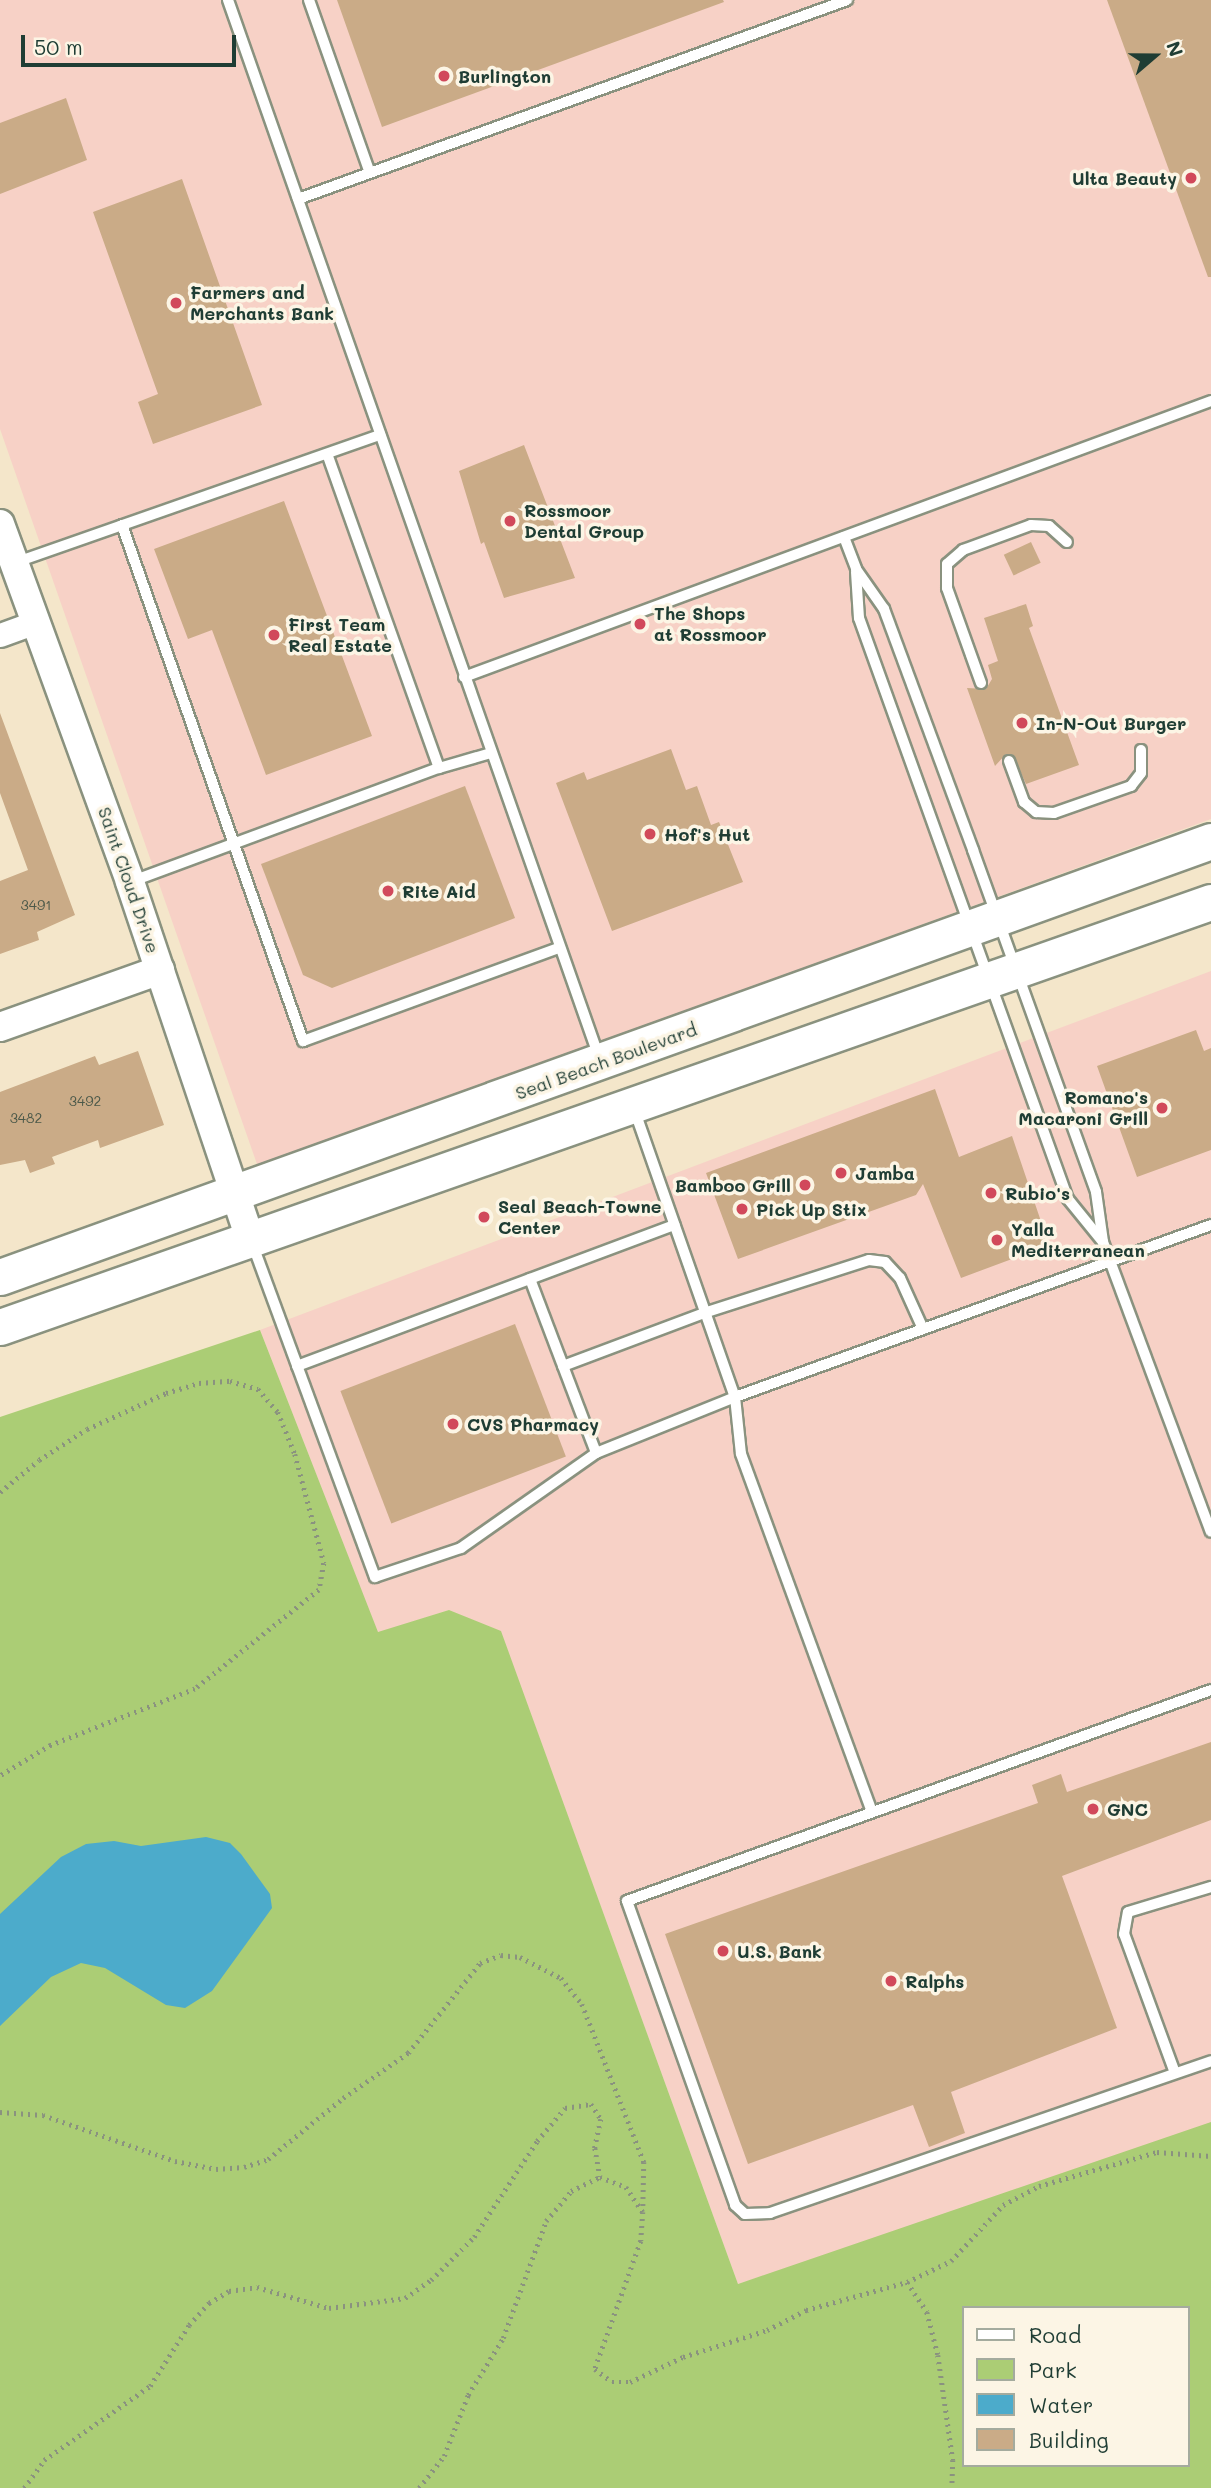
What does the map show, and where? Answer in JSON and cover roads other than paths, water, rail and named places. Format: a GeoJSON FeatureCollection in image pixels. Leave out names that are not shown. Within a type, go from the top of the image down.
{"type":"FeatureCollection","features":[{"type":"Feature","properties":{"kind":"main road","name":"Seal Beach Boulevard"},"geometry":{"type":"LineString","coordinates":[[0,1277],[601,1063],[1211,841]]}},
{"type":"Feature","properties":{"kind":"main road"},"geometry":{"type":"LineString","coordinates":[[0,1327],[1211,902]]}},
{"type":"Feature","properties":{"kind":"street","name":"Saint Cloud Drive"},"geometry":{"type":"LineString","coordinates":[[0,524],[130,882],[237,1193],[250,1239]]}},
{"type":"Feature","properties":{"kind":"street"},"geometry":{"type":"LineString","coordinates":[[0,635],[36,622]]}},
{"type":"Feature","properties":{"kind":"street"},"geometry":{"type":"LineString","coordinates":[[0,1027],[160,970]]}},
{"type":"Feature","properties":{"kind":"lane"},"geometry":{"type":"LineString","coordinates":[[229,0],[601,1063]]}},
{"type":"Feature","properties":{"kind":"lane"},"geometry":{"type":"LineString","coordinates":[[309,0],[370,173]]}},
{"type":"Feature","properties":{"kind":"lane"},"geometry":{"type":"LineString","coordinates":[[298,199],[847,0]]}},
{"type":"Feature","properties":{"kind":"lane"},"geometry":{"type":"LineString","coordinates":[[464,677],[1211,401]]}},
{"type":"Feature","properties":{"kind":"lane"},"geometry":{"type":"LineString","coordinates":[[15,564],[380,435]]}},
{"type":"Feature","properties":{"kind":"lane"},"geometry":{"type":"LineString","coordinates":[[327,454],[439,768]]}},
{"type":"Feature","properties":{"kind":"lane"},"geometry":{"type":"LineString","coordinates":[[981,683],[947,589],[947,564],[963,550],[1031,525],[1049,526],[1067,542]]}},
{"type":"Feature","properties":{"kind":"lane"},"geometry":{"type":"LineString","coordinates":[[122,526],[303,1041],[559,948]]}},
{"type":"Feature","properties":{"kind":"lane"},"geometry":{"type":"LineString","coordinates":[[844,537],[856,569],[884,609],[985,924],[1004,975],[1068,1199],[1103,1242],[1111,1260],[1211,1532]]}},
{"type":"Feature","properties":{"kind":"lane"},"geometry":{"type":"LineString","coordinates":[[856,569],[859,618],[1004,975],[1096,1192],[1103,1242]]}},
{"type":"Feature","properties":{"kind":"lane"},"geometry":{"type":"LineString","coordinates":[[1009,761],[1024,802],[1036,812],[1054,813],[1131,786],[1141,773],[1141,750]]}},
{"type":"Feature","properties":{"kind":"lane"},"geometry":{"type":"LineString","coordinates":[[130,882],[439,768],[491,753]]}},
{"type":"Feature","properties":{"kind":"lane"},"geometry":{"type":"LineString","coordinates":[[633,1107],[735,1397],[741,1454],[872,1812]]}},
{"type":"Feature","properties":{"kind":"lane"},"geometry":{"type":"LineString","coordinates":[[297,1366],[675,1225]]}},
{"type":"Feature","properties":{"kind":"lane"},"geometry":{"type":"LineString","coordinates":[[250,1239],[375,1577],[461,1549],[596,1453],[735,1397],[1211,1225]]}},
{"type":"Feature","properties":{"kind":"lane"},"geometry":{"type":"LineString","coordinates":[[563,1366],[707,1312],[869,1260],[885,1262],[900,1278],[923,1329]]}},
{"type":"Feature","properties":{"kind":"lane"},"geometry":{"type":"LineString","coordinates":[[530,1279],[596,1453]]}},
{"type":"Feature","properties":{"kind":"lane"},"geometry":{"type":"LineString","coordinates":[[1211,1690],[626,1901],[735,2205],[744,2214],[769,2213],[1211,2061]]}},
{"type":"Feature","properties":{"kind":"lane"},"geometry":{"type":"LineString","coordinates":[[1175,2074],[1124,1934],[1128,1912],[1211,1887]]}},
{"type":"Feature","properties":{"kind":"water"},"geometry":{"type":"Polygon","coordinates":[[[206,1837],[230,1843],[241,1854],[270,1894],[272,1908],[212,1991],[185,2008],[166,2005],[105,1968],[81,1963],[51,1977],[0,2026],[0,1914],[61,1857],[86,1844],[114,1841],[141,1846],[206,1837]]]}},
{"type":"Feature","properties":{"kind":"place","name":"Burlington"},"geometry":{"type":"Point","coordinates":[444,76]}},
{"type":"Feature","properties":{"kind":"place","name":"Ulta Beauty"},"geometry":{"type":"Point","coordinates":[1191,178]}},
{"type":"Feature","properties":{"kind":"place","name":"Farmers and Merchants Bank"},"geometry":{"type":"Point","coordinates":[176,303]}},
{"type":"Feature","properties":{"kind":"place","name":"Rossmoor Dental Group"},"geometry":{"type":"Point","coordinates":[510,521]}},
{"type":"Feature","properties":{"kind":"place","name":"The Shops at Rossmoor"},"geometry":{"type":"Point","coordinates":[640,624]}},
{"type":"Feature","properties":{"kind":"place","name":"First Team Real Estate"},"geometry":{"type":"Point","coordinates":[274,635]}},
{"type":"Feature","properties":{"kind":"place","name":"In-N-Out Burger"},"geometry":{"type":"Point","coordinates":[1022,723]}},
{"type":"Feature","properties":{"kind":"place","name":"Hof's Hut"},"geometry":{"type":"Point","coordinates":[650,834]}},
{"type":"Feature","properties":{"kind":"place","name":"Rite Aid"},"geometry":{"type":"Point","coordinates":[388,891]}},
{"type":"Feature","properties":{"kind":"place","name":"Romano's Macaroni Grill"},"geometry":{"type":"Point","coordinates":[1162,1108]}},
{"type":"Feature","properties":{"kind":"place","name":"Jamba"},"geometry":{"type":"Point","coordinates":[841,1173]}},
{"type":"Feature","properties":{"kind":"place","name":"Bamboo Grill"},"geometry":{"type":"Point","coordinates":[805,1185]}},
{"type":"Feature","properties":{"kind":"place","name":"Rubio's"},"geometry":{"type":"Point","coordinates":[991,1193]}},
{"type":"Feature","properties":{"kind":"place","name":"Pick Up Stix"},"geometry":{"type":"Point","coordinates":[742,1209]}},
{"type":"Feature","properties":{"kind":"place","name":"Seal Beach-Towne Center"},"geometry":{"type":"Point","coordinates":[484,1217]}},
{"type":"Feature","properties":{"kind":"place","name":"Yalla Mediterranean"},"geometry":{"type":"Point","coordinates":[997,1240]}},
{"type":"Feature","properties":{"kind":"place","name":"CVS Pharmacy"},"geometry":{"type":"Point","coordinates":[453,1424]}},
{"type":"Feature","properties":{"kind":"place","name":"GNC"},"geometry":{"type":"Point","coordinates":[1093,1809]}},
{"type":"Feature","properties":{"kind":"place","name":"U.S. Bank"},"geometry":{"type":"Point","coordinates":[723,1951]}},
{"type":"Feature","properties":{"kind":"place","name":"Ralphs"},"geometry":{"type":"Point","coordinates":[891,1981]}}]}
